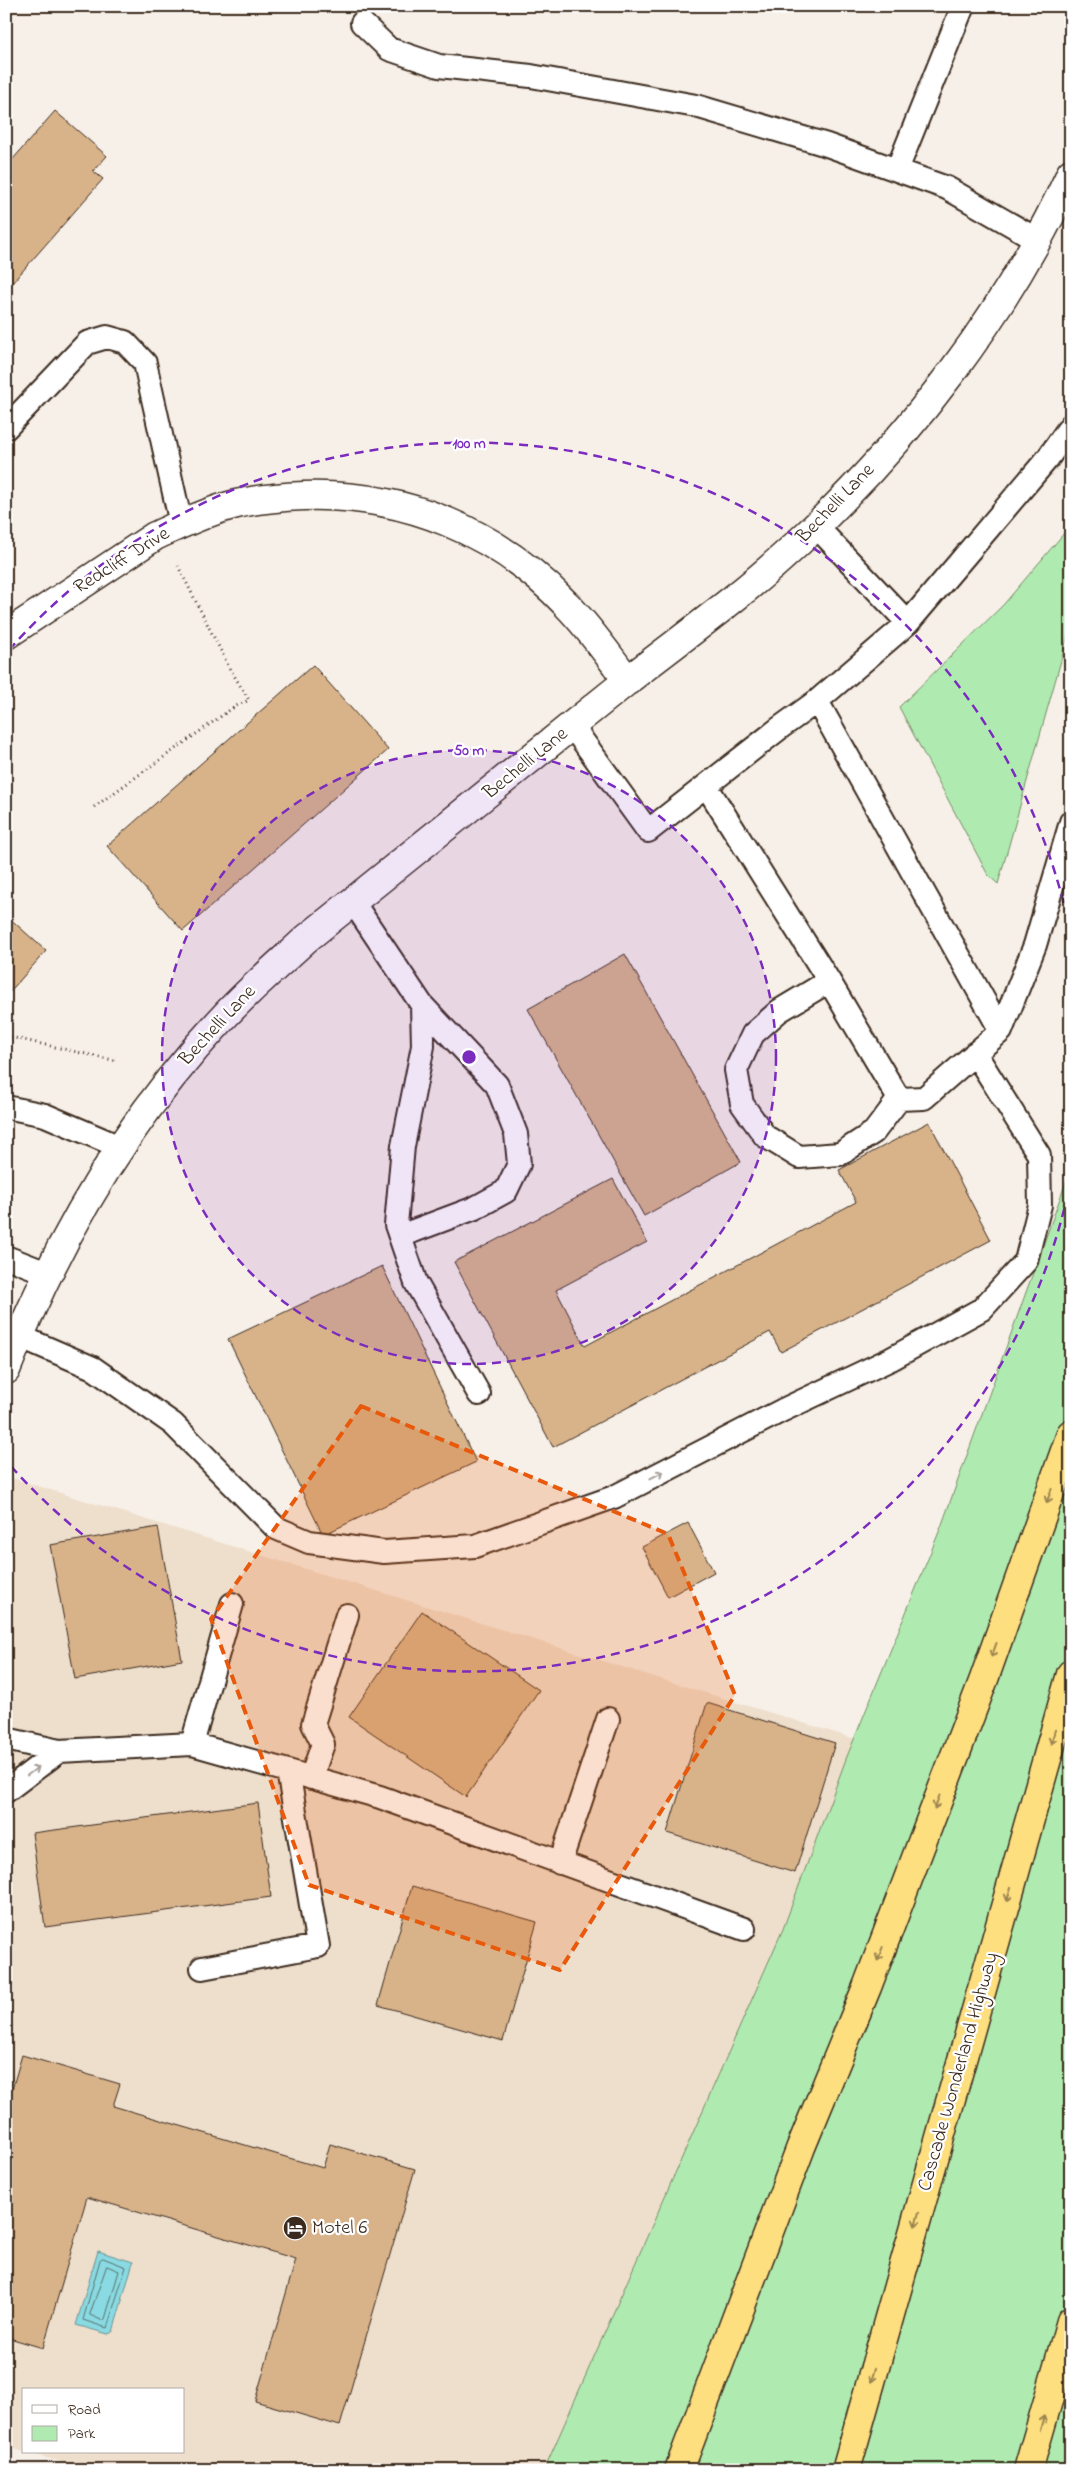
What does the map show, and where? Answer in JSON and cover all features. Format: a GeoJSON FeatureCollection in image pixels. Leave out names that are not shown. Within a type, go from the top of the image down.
{"type":"FeatureCollection","features":[{"type":"Feature","properties":{"kind":"highway"},"geometry":{"type":"LineString","coordinates":[[679,2470],[802,2147],[867,1987],[948,1772],[1071,1434]]}},
{"type":"Feature","properties":{"kind":"highway","name":"Cascade Wonderland Highway"},"geometry":{"type":"LineString","coordinates":[[846,2470],[1071,1674]]}},
{"type":"Feature","properties":{"kind":"highway"},"geometry":{"type":"LineString","coordinates":[[1028,2470],[1071,2321]]}},
{"type":"Feature","properties":{"kind":"street","name":"Bechelli Lane"},"geometry":{"type":"LineString","coordinates":[[6,1370],[47,1273],[80,1210],[120,1147],[166,1084],[222,1019],[306,939],[628,680],[750,586],[816,526],[899,438],[928,403],[993,310],[1036,239],[1071,173]]}},
{"type":"Feature","properties":{"kind":"street","name":"Redcliff Drive"},"geometry":{"type":"LineString","coordinates":[[6,635],[155,536],[181,524],[229,506],[261,499],[344,497],[413,508],[477,535],[511,556],[566,604],[628,680]]}},
{"type":"Feature","properties":{"kind":"lane"},"geometry":{"type":"LineString","coordinates":[[897,170],[963,6]]}},
{"type":"Feature","properties":{"kind":"lane"},"geometry":{"type":"LineString","coordinates":[[362,23],[389,49],[439,66],[531,76],[696,106],[827,145],[946,188],[1036,239]]}},
{"type":"Feature","properties":{"kind":"lane"},"geometry":{"type":"LineString","coordinates":[[6,428],[87,343],[107,337],[125,342],[145,363],[181,524]]}},
{"type":"Feature","properties":{"kind":"lane"},"geometry":{"type":"LineString","coordinates":[[572,726],[648,831],[707,787],[781,726],[817,701],[908,622],[1048,458],[1071,425]]}},
{"type":"Feature","properties":{"kind":"lane"},"geometry":{"type":"LineString","coordinates":[[816,526],[908,622]]}},
{"type":"Feature","properties":{"kind":"lane"},"geometry":{"type":"LineString","coordinates":[[817,701],[1001,1031]]}},
{"type":"Feature","properties":{"kind":"lane"},"geometry":{"type":"LineString","coordinates":[[707,787],[829,981],[898,1099]]}},
{"type":"Feature","properties":{"kind":"lane"},"geometry":{"type":"LineString","coordinates":[[898,1099],[924,1098],[1001,1031],[1035,945],[1071,822]]}},
{"type":"Feature","properties":{"kind":"lane"},"geometry":{"type":"LineString","coordinates":[[353,902],[422,1004],[497,1085],[516,1134],[519,1164],[506,1191],[475,1208],[400,1236]]}},
{"type":"Feature","properties":{"kind":"lane"},"geometry":{"type":"LineString","coordinates":[[829,981],[779,1011],[752,1034],[736,1070],[742,1104],[765,1136],[799,1157],[840,1154],[874,1132],[898,1099]]}},
{"type":"Feature","properties":{"kind":"lane"},"geometry":{"type":"LineString","coordinates":[[422,1004],[423,1046],[404,1146],[396,1225],[416,1283],[479,1394]]}},
{"type":"Feature","properties":{"kind":"lane"},"geometry":{"type":"LineString","coordinates":[[19,1336],[93,1368],[173,1424],[276,1528],[309,1542],[384,1552],[475,1546],[614,1498],[783,1410],[892,1359],[982,1309],[1026,1261],[1040,1205],[1039,1155],[975,1053]]}},
{"type":"Feature","properties":{"kind":"lane"},"geometry":{"type":"LineString","coordinates":[[6,1107],[45,1115],[120,1147]]}},
{"type":"Feature","properties":{"kind":"lane"},"geometry":{"type":"LineString","coordinates":[[6,1257],[47,1273]]}},
{"type":"Feature","properties":{"kind":"lane"},"geometry":{"type":"LineString","coordinates":[[192,1744],[232,1604]]}},
{"type":"Feature","properties":{"kind":"lane"},"geometry":{"type":"LineString","coordinates":[[312,1778],[323,1744],[313,1724],[347,1616]]}},
{"type":"Feature","properties":{"kind":"lane"},"geometry":{"type":"LineString","coordinates":[[560,1862],[608,1720]]}},
{"type":"Feature","properties":{"kind":"lane"},"geometry":{"type":"LineString","coordinates":[[6,1739],[59,1751],[192,1744],[380,1797],[744,1929]]}},
{"type":"Feature","properties":{"kind":"lane"},"geometry":{"type":"LineString","coordinates":[[6,1791],[59,1751]]}},
{"type":"Feature","properties":{"kind":"lane"},"geometry":{"type":"LineString","coordinates":[[202,1968],[318,1946],[288,1771]]}},
{"type":"Feature","properties":{"kind":"path"},"geometry":{"type":"LineString","coordinates":[[94,807],[234,707],[249,700],[230,669],[178,566]]}},
{"type":"Feature","properties":{"kind":"path"},"geometry":{"type":"LineString","coordinates":[[6,1036],[117,1061]]}},
{"type":"Feature","properties":{"kind":"highlighted area"},"geometry":{"type":"Polygon","coordinates":[[[361,1406],[668,1534],[735,1695],[560,1970],[309,1885],[211,1619],[361,1406]]]}},
{"type":"Feature","properties":{"kind":"shaded area"},"geometry":{"type":"Polygon","coordinates":[[[12,1478],[855,1739],[783,1929],[544,2470],[89,2470],[33,2454],[185,2454],[185,2388],[22,2388],[22,2451],[6,2446],[6,1500],[12,1478]]]}},
{"type":"Feature","properties":{"kind":"green space"},"geometry":{"type":"Polygon","coordinates":[[[1071,525],[1071,625],[998,884],[988,875],[899,707],[1004,604],[1071,525]]]}},
{"type":"Feature","properties":{"kind":"green space"},"geometry":{"type":"Polygon","coordinates":[[[1071,1168],[1071,2470],[544,2470],[783,1929],[846,1759],[941,1527],[1071,1168]]]}},
{"type":"Feature","properties":{"kind":"water"},"geometry":{"type":"Polygon","coordinates":[[[98,2251],[133,2262],[113,2332],[108,2334],[76,2325],[98,2251]]]}},
{"type":"Feature","properties":{"kind":"building"},"geometry":{"type":"Polygon","coordinates":[[[55,111],[107,156],[93,171],[103,179],[6,290],[6,167],[55,111]]]}},
{"type":"Feature","properties":{"kind":"building"},"geometry":{"type":"Polygon","coordinates":[[[313,665],[388,750],[183,931],[107,846],[313,665]]]}},
{"type":"Feature","properties":{"kind":"building"},"geometry":{"type":"Polygon","coordinates":[[[6,915],[46,951],[6,996],[6,915]]]}},
{"type":"Feature","properties":{"kind":"building"},"geometry":{"type":"Polygon","coordinates":[[[625,954],[741,1162],[644,1216],[528,1009],[625,954]]]}},
{"type":"Feature","properties":{"kind":"building"},"geometry":{"type":"Polygon","coordinates":[[[929,1122],[991,1240],[781,1352],[770,1332],[553,1447],[454,1262],[613,1179],[647,1242],[556,1290],[585,1346],[856,1202],[839,1170],[929,1122]]]}},
{"type":"Feature","properties":{"kind":"building"},"geometry":{"type":"Polygon","coordinates":[[[382,1266],[476,1462],[323,1535],[228,1339],[382,1266]]]}},
{"type":"Feature","properties":{"kind":"building"},"geometry":{"type":"Polygon","coordinates":[[[688,1523],[714,1572],[668,1597],[642,1547],[688,1523]]]}},
{"type":"Feature","properties":{"kind":"building"},"geometry":{"type":"Polygon","coordinates":[[[158,1527],[182,1660],[75,1679],[50,1545],[158,1527]]]}},
{"type":"Feature","properties":{"kind":"building"},"geometry":{"type":"Polygon","coordinates":[[[422,1611],[539,1690],[466,1797],[349,1717],[422,1611]]]}},
{"type":"Feature","properties":{"kind":"building"},"geometry":{"type":"Polygon","coordinates":[[[707,1703],[835,1743],[795,1873],[667,1833],[707,1703]]]}},
{"type":"Feature","properties":{"kind":"building"},"geometry":{"type":"Polygon","coordinates":[[[258,1803],[271,1897],[45,1927],[32,1833],[258,1803]]]}},
{"type":"Feature","properties":{"kind":"building"},"geometry":{"type":"Polygon","coordinates":[[[412,1886],[537,1922],[503,2041],[378,2005],[412,1886]]]}},
{"type":"Feature","properties":{"kind":"building","name":"Motel 6"},"geometry":{"type":"Polygon","coordinates":[[[22,2055],[120,2084],[113,2106],[323,2168],[330,2144],[415,2169],[340,2426],[255,2401],[296,2259],[87,2197],[43,2348],[6,2337],[6,2110],[22,2055]]]}},
{"type":"Feature","properties":{"kind":"place","name":"Motel 6"},"geometry":{"type":"Point","coordinates":[295,2228]}}]}
